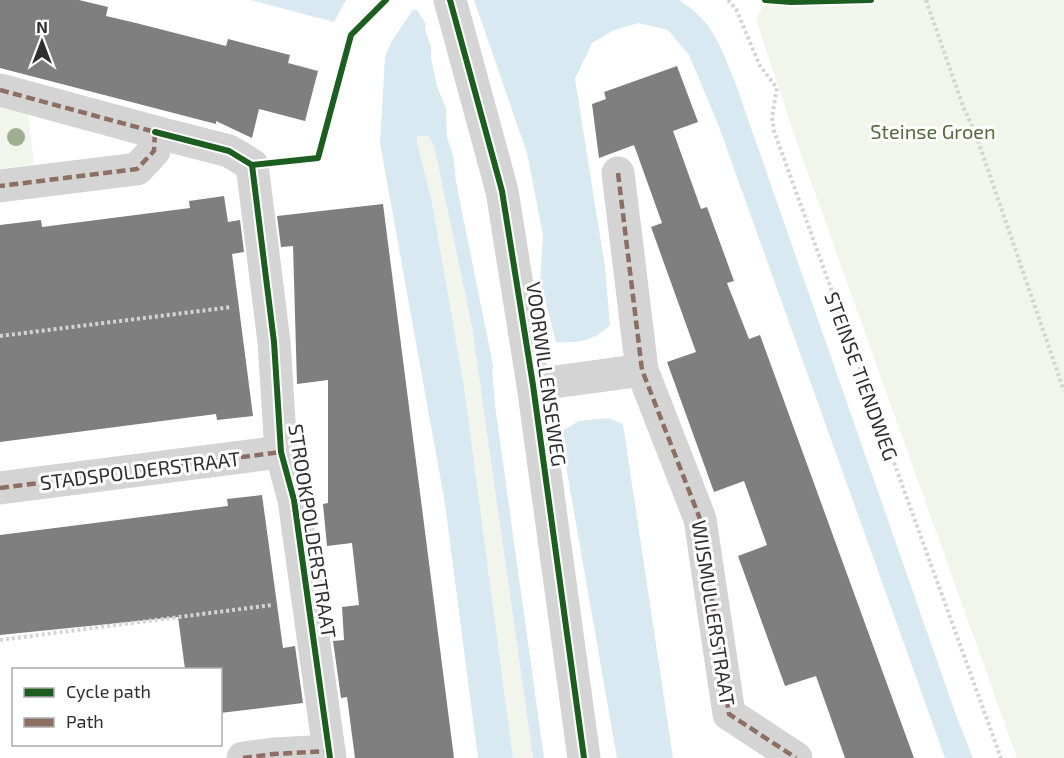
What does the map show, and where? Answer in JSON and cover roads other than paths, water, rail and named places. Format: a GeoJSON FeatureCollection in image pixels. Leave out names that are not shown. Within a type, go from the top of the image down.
{"type":"FeatureCollection","features":[{"type":"Feature","properties":{"kind":"street","name":"VOORWILLENSEWEG"},"geometry":{"type":"LineString","coordinates":[[450,0],[502,191],[533,385],[584,758]]}},
{"type":"Feature","properties":{"kind":"street"},"geometry":{"type":"LineString","coordinates":[[0,90],[155,132],[154,151],[137,169],[0,186]]}},
{"type":"Feature","properties":{"kind":"street","name":"STROOKPOLDERSTRAAT"},"geometry":{"type":"LineString","coordinates":[[155,132],[229,151],[252,165],[276,362],[281,452],[294,500],[330,755]]}},
{"type":"Feature","properties":{"kind":"street","name":"WIJSMULLERSTRAAT"},"geometry":{"type":"LineString","coordinates":[[618,173],[642,370],[700,519],[729,714],[796,758]]}},
{"type":"Feature","properties":{"kind":"street"},"geometry":{"type":"LineString","coordinates":[[533,385],[642,370]]}},
{"type":"Feature","properties":{"kind":"street","name":"STADSPOLDERSTRAAT"},"geometry":{"type":"LineString","coordinates":[[0,488],[281,452]]}},
{"type":"Feature","properties":{"kind":"street"},"geometry":{"type":"LineString","coordinates":[[243,758],[274,754],[330,755]]}},
{"type":"Feature","properties":{"kind":"park label","name":"Steinse Groen"},"geometry":{"type":"Point","coordinates":[933,131]}}]}
